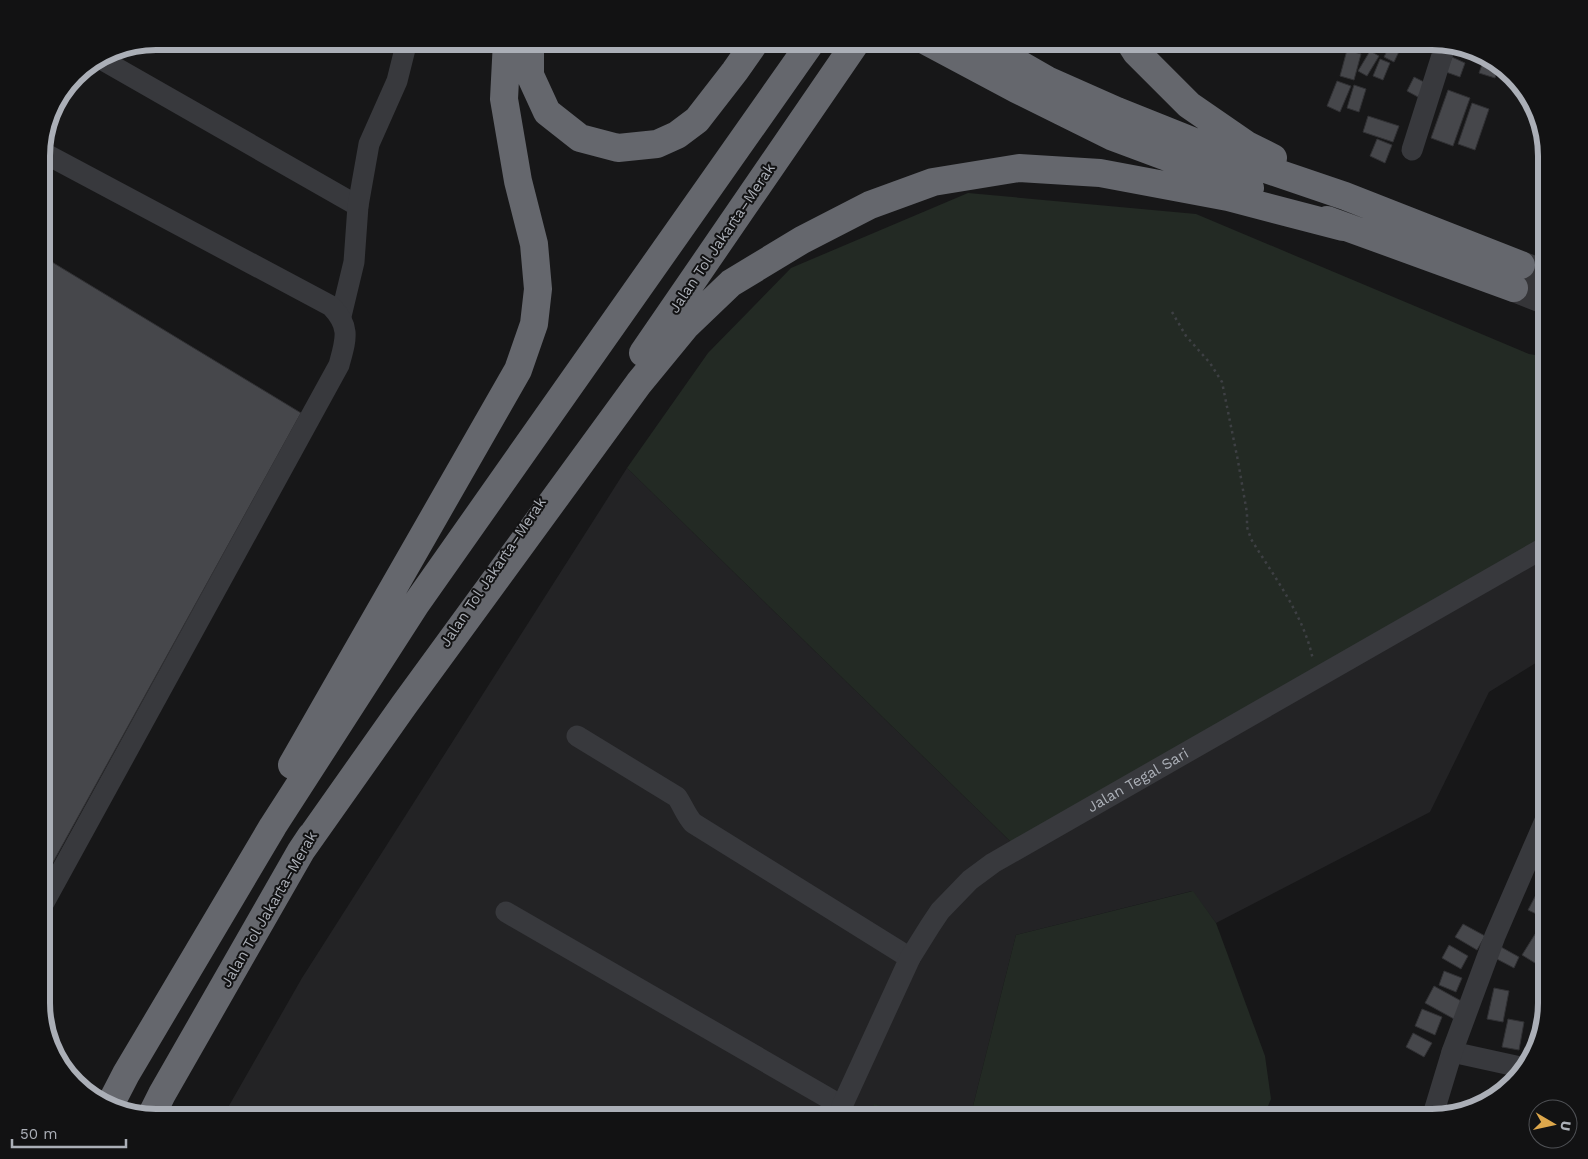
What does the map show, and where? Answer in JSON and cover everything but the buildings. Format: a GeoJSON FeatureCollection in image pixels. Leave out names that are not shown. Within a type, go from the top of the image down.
{"type":"FeatureCollection","features":[{"type":"Feature","properties":{"kind":"highway"},"geometry":{"type":"LineString","coordinates":[[273,826],[289,769],[518,370],[534,324],[538,289],[534,244],[518,181],[504,99],[507,50]]}},
{"type":"Feature","properties":{"kind":"highway"},"geometry":{"type":"LineString","coordinates":[[530,50],[530,75],[547,112],[580,138],[618,148],[657,144],[677,135],[697,120],[750,50]]}},
{"type":"Feature","properties":{"kind":"highway"},"geometry":{"type":"LineString","coordinates":[[113,1100],[126,1074],[273,826],[416,604],[806,50]]}},
{"type":"Feature","properties":{"kind":"highway","name":"Jalan Tol Jakarta–Merak"},"geometry":{"type":"LineString","coordinates":[[157,1105],[301,851],[851,50]]}},
{"type":"Feature","properties":{"kind":"highway"},"geometry":{"type":"LineString","coordinates":[[943,50],[1113,137],[1235,182],[1343,227]]}},
{"type":"Feature","properties":{"kind":"highway"},"geometry":{"type":"LineString","coordinates":[[995,50],[1047,80],[1117,111],[1242,161],[1345,196]]}},
{"type":"Feature","properties":{"kind":"highway"},"geometry":{"type":"LineString","coordinates":[[301,851],[404,705],[639,383],[685,327],[731,283],[794,245],[870,205],[933,182],[1019,168],[1100,173],[1228,197],[1517,276],[1345,196],[1247,145],[1189,106],[1135,50]]}},
{"type":"Feature","properties":{"kind":"highway"},"geometry":{"type":"LineString","coordinates":[[126,1074],[157,1105]]}},
{"type":"Feature","properties":{"kind":"street"},"geometry":{"type":"LineString","coordinates":[[341,316],[354,262],[358,206],[369,144],[397,81],[405,50]]}},
{"type":"Feature","properties":{"kind":"street"},"geometry":{"type":"LineString","coordinates":[[1412,150],[1444,51]]}},
{"type":"Feature","properties":{"kind":"street"},"geometry":{"type":"LineString","coordinates":[[106,62],[358,206]]}},
{"type":"Feature","properties":{"kind":"street"},"geometry":{"type":"LineString","coordinates":[[50,156],[331,306],[341,316],[346,342],[339,365],[50,893]]}},
{"type":"Feature","properties":{"kind":"street","name":"Jalan Tegal Sari"},"geometry":{"type":"LineString","coordinates":[[841,1109],[910,958],[940,911],[970,880],[993,863],[1538,551]]}},
{"type":"Feature","properties":{"kind":"street"},"geometry":{"type":"LineString","coordinates":[[577,736],[677,797],[686,815],[693,823],[910,958]]}},
{"type":"Feature","properties":{"kind":"street"},"geometry":{"type":"LineString","coordinates":[[1435,1109],[1452,1052],[1495,936],[1538,837]]}},
{"type":"Feature","properties":{"kind":"street"},"geometry":{"type":"LineString","coordinates":[[506,912],[835,1109]]}},
{"type":"Feature","properties":{"kind":"street"},"geometry":{"type":"LineString","coordinates":[[1452,1052],[1517,1066]]}},
{"type":"Feature","properties":{"kind":"path"},"geometry":{"type":"LineString","coordinates":[[1172,312],[1186,336],[1210,363],[1222,382],[1247,513],[1247,527],[1251,539],[1291,602],[1310,645],[1317,678]]}},
{"type":"Feature","properties":{"kind":"shaded area"},"geometry":{"type":"Polygon","coordinates":[[[968,193],[1196,214],[1529,354],[1538,356],[1538,541],[1011,842],[627,468],[708,353],[791,268],[968,193]]]}},
{"type":"Feature","properties":{"kind":"shaded area"},"geometry":{"type":"Polygon","coordinates":[[[627,468],[1011,842],[1538,541],[1538,662],[1489,692],[1430,812],[1216,923],[1192,891],[1016,935],[972,1109],[888,1109],[874,1105],[872,1109],[227,1109],[302,978],[627,468]]]}},
{"type":"Feature","properties":{"kind":"shaded area"},"geometry":{"type":"Polygon","coordinates":[[[1193,891],[1216,923],[1265,1056],[1271,1099],[1267,1109],[972,1109],[1016,935],[1193,891]]]}},
{"type":"Feature","properties":{"kind":"shaded area"},"geometry":{"type":"Polygon","coordinates":[[[874,1104],[890,1109],[872,1109],[874,1104]]]}},
{"type":"Feature","properties":{"kind":"tunnel"},"geometry":{"type":"LineString","coordinates":[[1521,265],[1538,272]]}},
{"type":"Feature","properties":{"kind":"tunnel"},"geometry":{"type":"LineString","coordinates":[[1514,288],[1538,297]]}}]}
